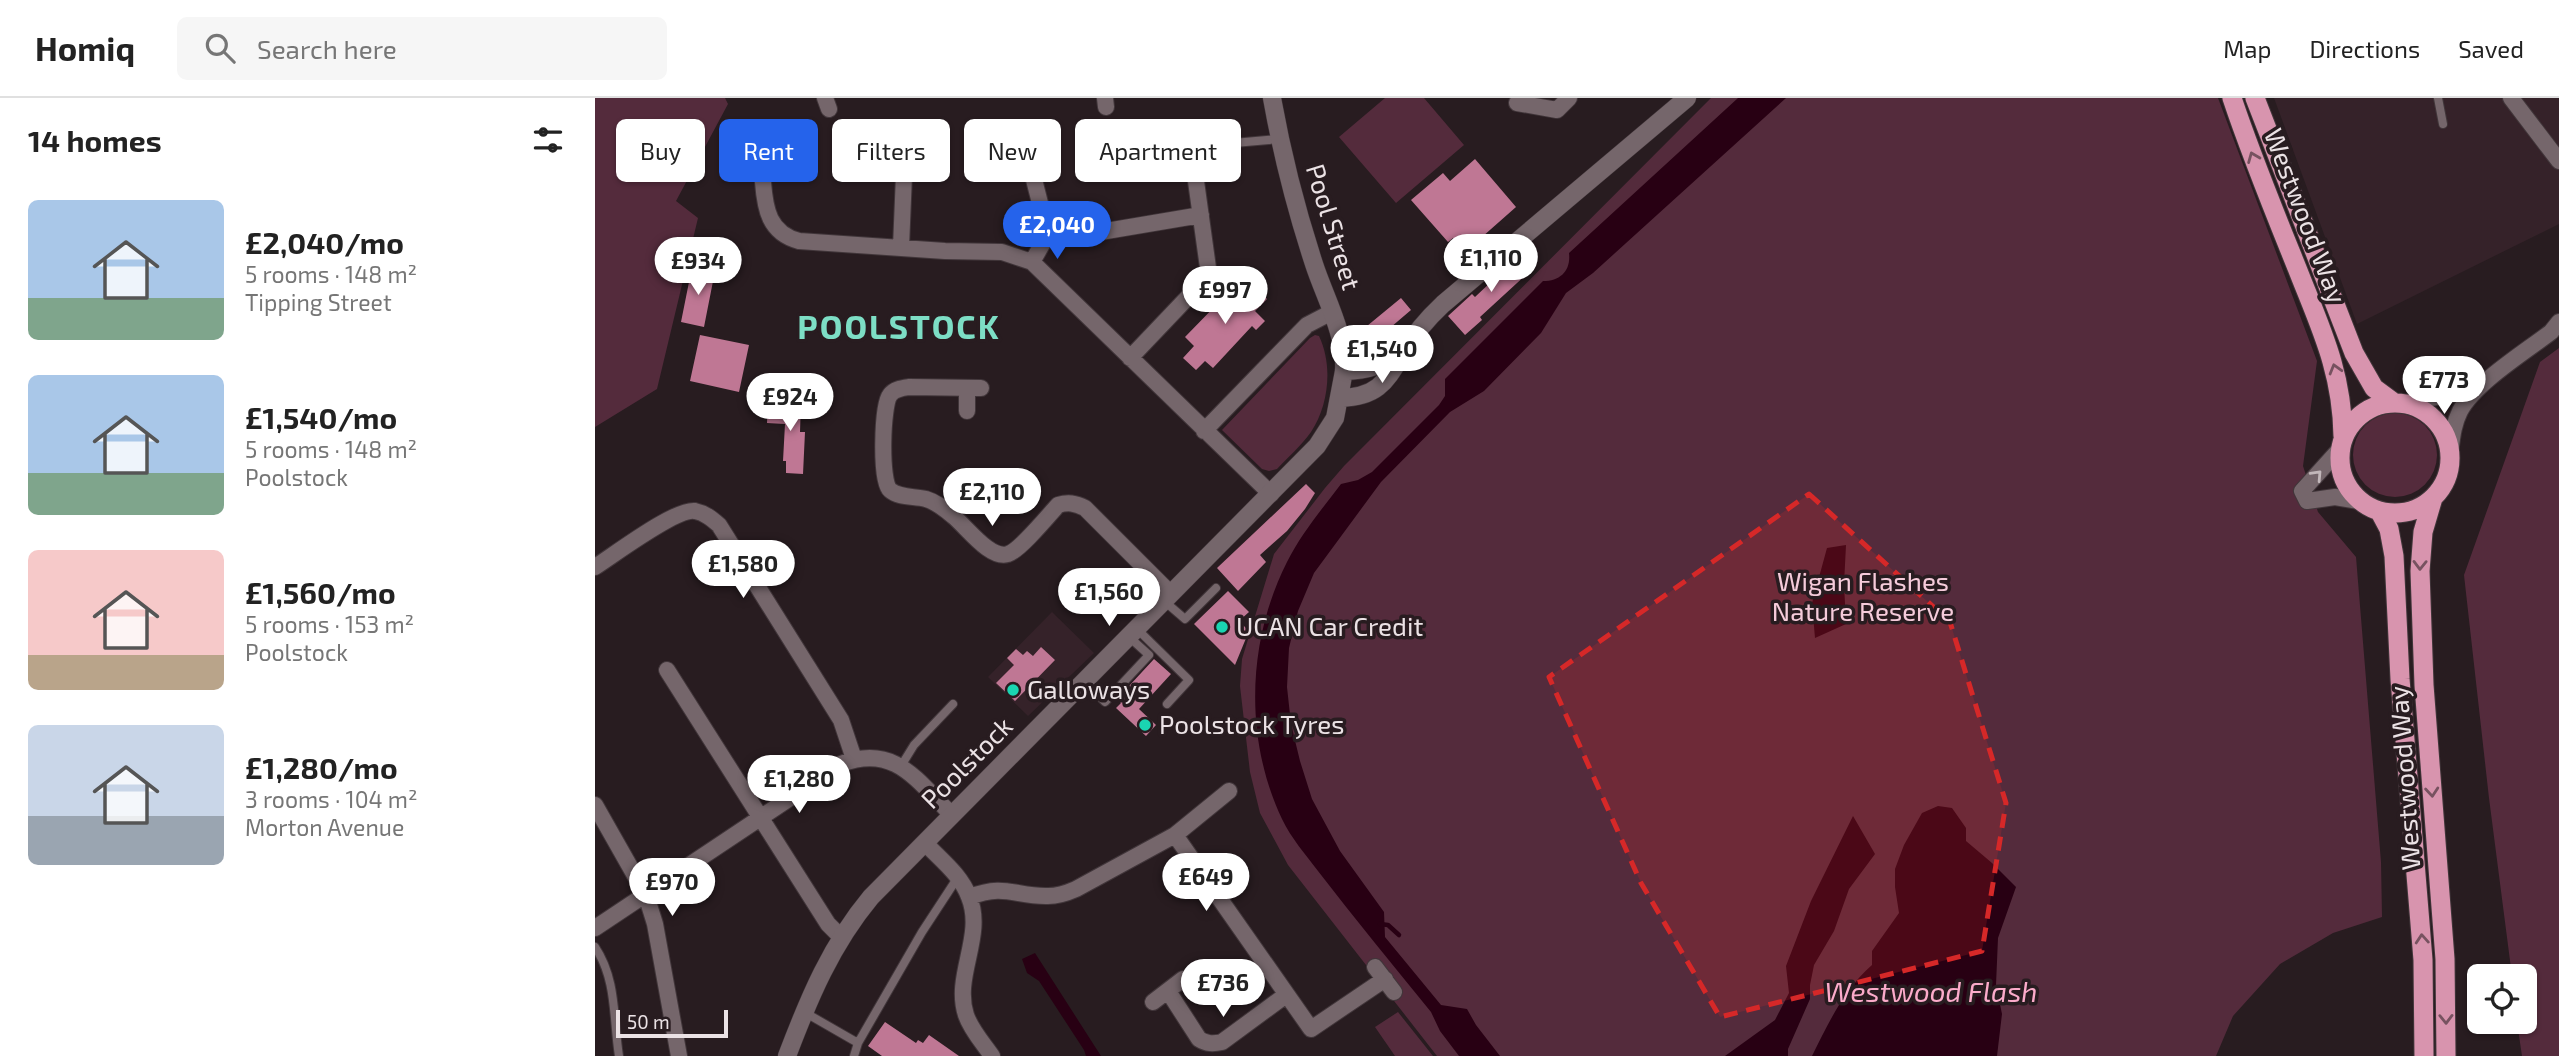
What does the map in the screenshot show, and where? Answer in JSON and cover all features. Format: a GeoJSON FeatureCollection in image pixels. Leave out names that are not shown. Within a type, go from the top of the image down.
{"type":"FeatureCollection","features":[{"type":"Feature","properties":{"kind":"highway","name":"Westwood Way"},"geometry":{"type":"LineString","coordinates":[[2232,98],[2335,367],[2343,407],[2341,443]]}},
{"type":"Feature","properties":{"kind":"highway","name":"Westwood Way"},"geometry":{"type":"LineString","coordinates":[[2255,98],[2354,353],[2374,388],[2399,403]]}},
{"type":"Feature","properties":{"kind":"highway"},"geometry":{"type":"LineString","coordinates":[[2399,403],[2419,408],[2436,421],[2447,440],[2449,470],[2443,486],[2433,498],[2417,509],[2399,513],[2380,512],[2359,501],[2347,486],[2340,469],[2341,443],[2351,423],[2363,412],[2377,405],[2399,403]]}},
{"type":"Feature","properties":{"kind":"highway","name":"Westwood Way"},"geometry":{"type":"LineString","coordinates":[[2433,498],[2423,532],[2420,560],[2421,608],[2424,685],[2445,959],[2446,1056]]}},
{"type":"Feature","properties":{"kind":"highway","name":"Westwood Way"},"geometry":{"type":"LineString","coordinates":[[2380,512],[2389,528],[2394,556],[2400,679],[2422,948],[2424,1056]]}},
{"type":"Feature","properties":{"kind":"main road","name":"Pool Street"},"geometry":{"type":"LineString","coordinates":[[1272,98],[1279,139],[1314,265],[1342,347],[1344,371]]}},
{"type":"Feature","properties":{"kind":"main road"},"geometry":{"type":"LineString","coordinates":[[1341,398],[1364,396],[1383,384],[1394,371],[1404,351],[1443,304],[1687,98]]}},
{"type":"Feature","properties":{"kind":"main road"},"geometry":{"type":"LineString","coordinates":[[1344,371],[1363,370],[1384,364],[1404,351]]}},
{"type":"Feature","properties":{"kind":"main road","name":"Poolstock"},"geometry":{"type":"LineString","coordinates":[[787,1056],[822,969],[841,937],[882,886],[1271,494],[1324,437],[1335,418],[1341,398],[1344,371]]}},
{"type":"Feature","properties":{"kind":"street"},"geometry":{"type":"LineString","coordinates":[[1517,103],[1557,110],[1569,98]]}},
{"type":"Feature","properties":{"kind":"street"},"geometry":{"type":"LineString","coordinates":[[2511,98],[2559,161]]}},
{"type":"Feature","properties":{"kind":"street"},"geometry":{"type":"LineString","coordinates":[[763,182],[768,219],[789,239],[945,251],[1002,252],[1032,262],[1271,494]]}},
{"type":"Feature","properties":{"kind":"street"},"geometry":{"type":"LineString","coordinates":[[901,247],[904,182]]}},
{"type":"Feature","properties":{"kind":"street"},"geometry":{"type":"LineString","coordinates":[[1032,262],[1044,241],[1041,207],[1035,182]]}},
{"type":"Feature","properties":{"kind":"street"},"geometry":{"type":"LineString","coordinates":[[1130,358],[1209,275],[1196,182]]}},
{"type":"Feature","properties":{"kind":"street"},"geometry":{"type":"LineString","coordinates":[[1059,239],[1201,215]]}},
{"type":"Feature","properties":{"kind":"street"},"geometry":{"type":"LineString","coordinates":[[1204,431],[1307,325],[1332,312]]}},
{"type":"Feature","properties":{"kind":"street"},"geometry":{"type":"LineString","coordinates":[[2450,454],[2459,413],[2475,390],[2556,327]]}},
{"type":"Feature","properties":{"kind":"street"},"geometry":{"type":"LineString","coordinates":[[967,411],[974,388],[909,387],[895,391],[886,403],[884,422],[884,480],[888,489],[897,494],[935,502],[989,550],[1002,555],[1013,552],[1058,505],[1078,504],[1085,508],[1167,596]]}},
{"type":"Feature","properties":{"kind":"street"},"geometry":{"type":"LineString","coordinates":[[2399,403],[2475,390]]}},
{"type":"Feature","properties":{"kind":"street"},"geometry":{"type":"LineString","coordinates":[[2341,443],[2302,491],[2307,501],[2335,497],[2359,501]]}},
{"type":"Feature","properties":{"kind":"street"},"geometry":{"type":"LineString","coordinates":[[595,567],[677,514],[695,511],[710,518],[719,525],[841,720],[854,758]]}},
{"type":"Feature","properties":{"kind":"street"},"geometry":{"type":"LineString","coordinates":[[667,670],[828,924],[841,937]]}},
{"type":"Feature","properties":{"kind":"street"},"geometry":{"type":"LineString","coordinates":[[595,929],[841,764],[854,758],[879,758],[901,766],[952,815]]}},
{"type":"Feature","properties":{"kind":"street"},"geometry":{"type":"LineString","coordinates":[[969,897],[996,889],[1045,897],[1059,896],[1076,890],[1175,835],[1229,791]]}},
{"type":"Feature","properties":{"kind":"street"},"geometry":{"type":"LineString","coordinates":[[595,805],[646,895],[655,924],[679,1056]]}},
{"type":"Feature","properties":{"kind":"street"},"geometry":{"type":"LineString","coordinates":[[1175,835],[1321,1043]]}},
{"type":"Feature","properties":{"kind":"street"},"geometry":{"type":"LineString","coordinates":[[925,843],[958,877],[969,897],[975,925],[965,976],[965,1013],[992,1056]]}},
{"type":"Feature","properties":{"kind":"street"},"geometry":{"type":"LineString","coordinates":[[1153,1002],[1183,979]]}},
{"type":"Feature","properties":{"kind":"street"},"geometry":{"type":"LineString","coordinates":[[1311,1029],[1385,980]]}},
{"type":"Feature","properties":{"kind":"street"},"geometry":{"type":"LineString","coordinates":[[1168,991],[1199,1039],[1210,1044],[1222,1042],[1286,995]]}},
{"type":"Feature","properties":{"kind":"lane"},"geometry":{"type":"LineString","coordinates":[[2438,98],[2443,124]]}},
{"type":"Feature","properties":{"kind":"lane"},"geometry":{"type":"LineString","coordinates":[[1241,142],[1279,139]]}},
{"type":"Feature","properties":{"kind":"lane"},"geometry":{"type":"LineString","coordinates":[[1167,596],[1185,619],[1216,587]]}},
{"type":"Feature","properties":{"kind":"lane"},"geometry":{"type":"LineString","coordinates":[[1084,682],[1105,702],[1149,655],[1132,632]]}},
{"type":"Feature","properties":{"kind":"lane"},"geometry":{"type":"LineString","coordinates":[[1132,632],[1189,680],[1167,704]]}},
{"type":"Feature","properties":{"kind":"lane"},"geometry":{"type":"LineString","coordinates":[[901,766],[914,745],[953,704]]}},
{"type":"Feature","properties":{"kind":"lane"},"geometry":{"type":"LineString","coordinates":[[854,1056],[857,1043],[922,932],[958,877]]}},
{"type":"Feature","properties":{"kind":"lane"},"geometry":{"type":"LineString","coordinates":[[595,947],[605,962],[610,978],[619,1056]]}},
{"type":"Feature","properties":{"kind":"lane"},"geometry":{"type":"LineString","coordinates":[[804,1012],[857,1043]]}},
{"type":"Feature","properties":{"kind":"highlighted area"},"geometry":{"type":"Polygon","coordinates":[[[1809,494],[1950,622],[2006,803],[1982,951],[1720,1017],[1641,883],[1549,677],[1809,494]]]}},
{"type":"Feature","properties":{"kind":"shaded area"},"geometry":{"type":"Polygon","coordinates":[[[2274,98],[2559,98],[2559,224],[2357,324],[2274,98]]]}},
{"type":"Feature","properties":{"kind":"shaded area"},"geometry":{"type":"Polygon","coordinates":[[[1052,612],[1094,653],[1028,716],[988,677],[1052,612]]]}},
{"type":"Feature","properties":{"kind":"green space"},"geometry":{"type":"Polygon","coordinates":[[[595,98],[725,98],[728,104],[705,147],[705,119],[616,119],[616,182],[686,182],[676,201],[698,218],[657,389],[595,427],[595,98]]]}},
{"type":"Feature","properties":{"kind":"green space"},"geometry":{"type":"Polygon","coordinates":[[[1385,98],[1424,98],[1464,145],[1396,203],[1339,137],[1385,98]]]}},
{"type":"Feature","properties":{"kind":"green space","name":"Wigan Flashes Nature Reserve"},"geometry":{"type":"Polygon","coordinates":[[[1711,98],[2218,98],[2317,361],[2303,466],[2318,512],[2356,557],[2381,862],[2382,917],[2333,933],[2280,964],[2233,1016],[2216,1056],[1437,1056],[1288,865],[1260,813],[1250,772],[1240,686],[1242,659],[1274,554],[1344,466],[1711,98]]]}},
{"type":"Feature","properties":{"kind":"green space"},"geometry":{"type":"Polygon","coordinates":[[[1315,335],[1319,336],[1326,359],[1327,385],[1322,410],[1307,437],[1277,469],[1262,469],[1222,430],[1315,335]]]}},
{"type":"Feature","properties":{"kind":"green space"},"geometry":{"type":"Polygon","coordinates":[[[2559,348],[2559,1056],[2522,1056],[2519,1034],[2537,1034],[2537,964],[2510,964],[2464,575],[2540,362],[2559,348]]]}},
{"type":"Feature","properties":{"kind":"green space"},"geometry":{"type":"Polygon","coordinates":[[[2395,413],[2411,416],[2425,425],[2434,439],[2437,455],[2434,471],[2425,485],[2411,494],[2395,497],[2379,494],[2365,485],[2356,471],[2353,455],[2356,439],[2365,425],[2379,416],[2395,413]]]}},
{"type":"Feature","properties":{"kind":"green space"},"geometry":{"type":"Polygon","coordinates":[[[1398,1012],[1433,1056],[1395,1056],[1375,1027],[1398,1012]]]}},
{"type":"Feature","properties":{"kind":"water"},"geometry":{"type":"Polygon","coordinates":[[[1738,98],[1786,98],[1593,273],[1566,293],[1541,333],[1484,391],[1450,412],[1381,482],[1314,573],[1298,611],[1289,648],[1287,687],[1291,724],[1312,799],[1340,851],[1384,912],[1385,937],[1441,1005],[1467,1009],[1500,1056],[1459,1056],[1440,1031],[1431,1012],[1304,853],[1282,819],[1261,756],[1256,723],[1255,690],[1264,624],[1287,562],[1312,522],[1341,484],[1358,480],[1372,472],[1439,405],[1445,396],[1445,379],[1543,281],[1560,277],[1568,265],[1569,253],[1738,98]]]}},
{"type":"Feature","properties":{"kind":"water"},"geometry":{"type":"Polygon","coordinates":[[[1846,545],[1846,624],[1815,638],[1812,603],[1827,548],[1846,545]]]}},
{"type":"Feature","properties":{"kind":"water","name":"Westwood Flash"},"geometry":{"type":"Polygon","coordinates":[[[1938,806],[1952,808],[1966,828],[1966,841],[2016,887],[1998,938],[1996,985],[2002,1014],[1997,1056],[1812,1056],[1845,996],[1872,965],[1872,951],[1899,913],[1895,869],[1904,845],[1922,813],[1938,806]]]}},
{"type":"Feature","properties":{"kind":"water","name":"Westwood Flash"},"geometry":{"type":"Polygon","coordinates":[[[1853,816],[1875,854],[1849,889],[1834,931],[1814,965],[1810,999],[1788,1049],[1788,1056],[1725,1056],[1775,1020],[1789,993],[1786,966],[1811,901],[1853,816]]]}},
{"type":"Feature","properties":{"kind":"water"},"geometry":{"type":"Polygon","coordinates":[[[1035,953],[1101,1056],[1086,1056],[1039,981],[1027,973],[1022,959],[1035,953]]]}},
{"type":"Feature","properties":{"kind":"building"},"geometry":{"type":"Polygon","coordinates":[[[1475,159],[1516,207],[1465,252],[1453,238],[1448,242],[1411,200],[1443,173],[1450,181],[1475,159]]]}},
{"type":"Feature","properties":{"kind":"building"},"geometry":{"type":"Polygon","coordinates":[[[1526,249],[1536,260],[1527,268],[1530,271],[1480,317],[1482,320],[1465,335],[1448,316],[1472,294],[1475,297],[1526,249]]]}},
{"type":"Feature","properties":{"kind":"building"},"geometry":{"type":"Polygon","coordinates":[[[692,267],[715,271],[704,327],[681,322],[692,267]]]}},
{"type":"Feature","properties":{"kind":"building"},"geometry":{"type":"Polygon","coordinates":[[[1251,284],[1267,299],[1255,311],[1265,321],[1256,330],[1252,326],[1213,368],[1205,361],[1196,370],[1183,358],[1194,346],[1185,337],[1222,299],[1219,296],[1230,285],[1241,294],[1251,284]]]}},
{"type":"Feature","properties":{"kind":"building"},"geometry":{"type":"Polygon","coordinates":[[[1401,298],[1411,310],[1377,339],[1367,326],[1401,298]]]}},
{"type":"Feature","properties":{"kind":"building"},"geometry":{"type":"Polygon","coordinates":[[[700,335],[749,345],[739,392],[690,381],[700,335]]]}},
{"type":"Feature","properties":{"kind":"building"},"geometry":{"type":"Polygon","coordinates":[[[768,400],[801,402],[800,432],[805,432],[803,474],[786,473],[786,461],[783,461],[785,424],[767,423],[768,400]]]}},
{"type":"Feature","properties":{"kind":"building"},"geometry":{"type":"Polygon","coordinates":[[[1306,484],[1315,493],[1305,509],[1287,531],[1260,555],[1266,562],[1238,591],[1217,568],[1306,484]]]}},
{"type":"Feature","properties":{"kind":"building","name":"UCAN Car Credit"},"geometry":{"type":"Polygon","coordinates":[[[1228,591],[1249,612],[1239,621],[1249,631],[1235,665],[1194,624],[1228,591]]]}},
{"type":"Feature","properties":{"kind":"building"},"geometry":{"type":"Polygon","coordinates":[[[1041,647],[1055,660],[1015,701],[996,683],[1014,665],[1007,658],[1016,649],[1023,655],[1027,651],[1033,656],[1041,647]]]}},
{"type":"Feature","properties":{"kind":"building"},"geometry":{"type":"Polygon","coordinates":[[[1154,659],[1171,674],[1139,709],[1156,725],[1146,736],[1116,708],[1121,703],[1117,699],[1154,659]]]}},
{"type":"Feature","properties":{"kind":"building"},"geometry":{"type":"Polygon","coordinates":[[[885,1022],[916,1043],[918,1040],[923,1043],[929,1035],[959,1056],[882,1056],[868,1046],[885,1022]]]}},
{"type":"Feature","properties":{"kind":"waterway"},"geometry":{"type":"LineString","coordinates":[[1380,924],[1388,925],[1399,935]]}},
{"type":"Feature","properties":{"kind":"place","name":"UCAN Car Credit"},"geometry":{"type":"Point","coordinates":[1222,627]}},
{"type":"Feature","properties":{"kind":"place","name":"Galloways"},"geometry":{"type":"Point","coordinates":[1013,690]}},
{"type":"Feature","properties":{"kind":"place","name":"Poolstock Tyres"},"geometry":{"type":"Point","coordinates":[1145,725]}},
{"type":"Feature","properties":{"kind":"district","name":"POOLSTOCK"},"geometry":{"type":"Point","coordinates":[899,327]}}]}
